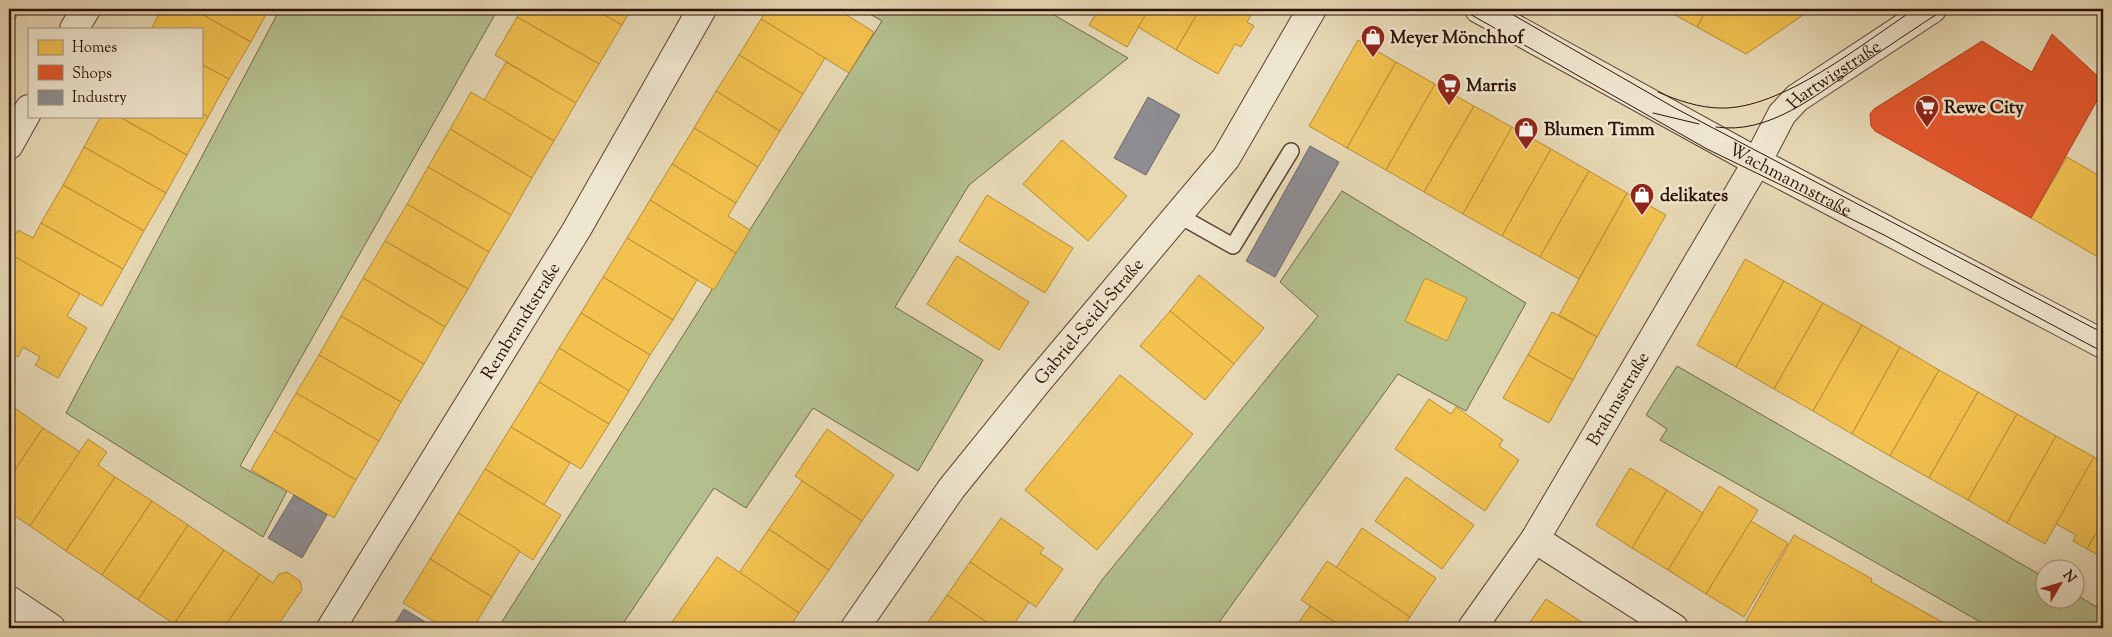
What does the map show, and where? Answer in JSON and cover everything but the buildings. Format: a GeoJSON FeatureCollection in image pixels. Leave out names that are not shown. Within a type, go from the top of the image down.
{"type":"FeatureCollection","features":[{"type":"Feature","properties":{"kind":"street"},"geometry":{"type":"LineString","coordinates":[[75,28],[86,9]]}},
{"type":"Feature","properties":{"kind":"street","name":"Rembrandtstraße"},"geometry":{"type":"LineString","coordinates":[[331,628],[577,229],[702,9]]}},
{"type":"Feature","properties":{"kind":"street","name":"Gabriel-Seidl-Straße"},"geometry":{"type":"LineString","coordinates":[[855,628],[951,489],[1039,380],[1226,158],[1312,9]]}},
{"type":"Feature","properties":{"kind":"street","name":"Wachmannstraße"},"geometry":{"type":"LineString","coordinates":[[1479,9],[1757,162],[2103,344]]}},
{"type":"Feature","properties":{"kind":"street","name":"Hartwigstraße"},"geometry":{"type":"LineString","coordinates":[[1757,162],[1782,114],[1797,98],[1932,9]]}},
{"type":"Feature","properties":{"kind":"street"},"geometry":{"type":"LineString","coordinates":[[9,145],[28,111]]}},
{"type":"Feature","properties":{"kind":"street","name":"Brahmsstraße"},"geometry":{"type":"LineString","coordinates":[[1472,628],[1535,540],[1757,162]]}},
{"type":"Feature","properties":{"kind":"street"},"geometry":{"type":"LineString","coordinates":[[1535,540],[1674,628]]}},
{"type":"Feature","properties":{"kind":"street"},"geometry":{"type":"LineString","coordinates":[[9,600],[51,628]]}},
{"type":"Feature","properties":{"kind":"lane"},"geometry":{"type":"LineString","coordinates":[[1178,215],[1234,246],[1291,151]]}},
{"type":"Feature","properties":{"kind":"green space"},"geometry":{"type":"Polygon","coordinates":[[[280,9],[498,9],[240,466],[287,491],[263,537],[66,413],[280,9]]]}},
{"type":"Feature","properties":{"kind":"green space"},"geometry":{"type":"Polygon","coordinates":[[[861,9],[1044,9],[1128,58],[969,185],[895,307],[983,360],[918,471],[813,408],[746,508],[714,488],[620,628],[498,628],[882,21],[861,9]]]}},
{"type":"Feature","properties":{"kind":"green space"},"geometry":{"type":"Polygon","coordinates":[[[1342,191],[1526,303],[1466,411],[1398,374],[1215,628],[1069,628],[1102,580],[1318,316],[1280,282],[1342,191]]]}},
{"type":"Feature","properties":{"kind":"green space"},"geometry":{"type":"Polygon","coordinates":[[[1677,366],[2034,571],[2034,610],[2084,610],[2084,599],[2103,611],[2103,628],[1991,628],[1660,440],[1667,429],[1646,415],[1677,366]]]}},
{"type":"Feature","properties":{"kind":"tram line"},"geometry":{"type":"LineString","coordinates":[[1461,9],[1707,149],[1884,235],[2103,352]]}},
{"type":"Feature","properties":{"kind":"tram line"},"geometry":{"type":"LineString","coordinates":[[1503,9],[1675,108],[2103,333]]}},
{"type":"Feature","properties":{"kind":"tram line"},"geometry":{"type":"LineString","coordinates":[[1658,92],[1688,103],[1712,108],[1744,106],[1769,98],[1822,72],[1915,9]]}},
{"type":"Feature","properties":{"kind":"tram line"},"geometry":{"type":"LineString","coordinates":[[1716,127],[1736,128],[1755,125],[1791,111],[1945,9]]}},
{"type":"Feature","properties":{"kind":"tram line"},"geometry":{"type":"LineString","coordinates":[[1653,113],[1699,124]]}},
{"type":"Feature","properties":{"kind":"place","name":"Meyer Mönchhof"},"geometry":{"type":"Point","coordinates":[1373,58]}},
{"type":"Feature","properties":{"kind":"place","name":"Marris"},"geometry":{"type":"Point","coordinates":[1449,106]}},
{"type":"Feature","properties":{"kind":"place","name":"Rewe City"},"geometry":{"type":"Point","coordinates":[1927,128]}},
{"type":"Feature","properties":{"kind":"place","name":"Blumen Timm"},"geometry":{"type":"Point","coordinates":[1526,150]}},
{"type":"Feature","properties":{"kind":"place","name":"delikates"},"geometry":{"type":"Point","coordinates":[1642,216]}}]}
